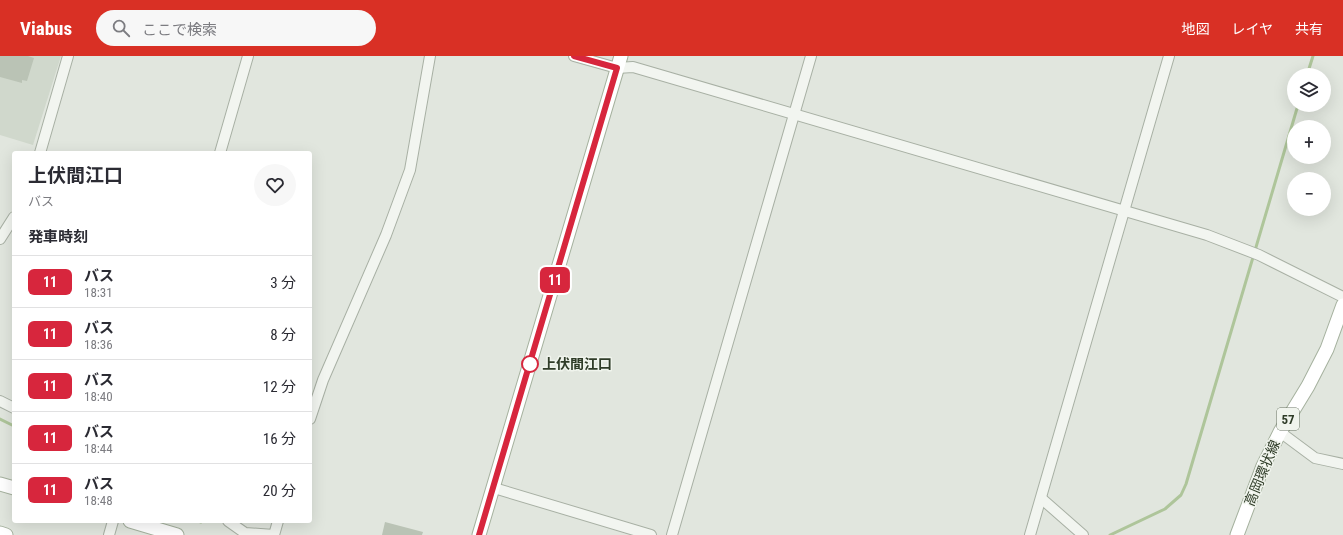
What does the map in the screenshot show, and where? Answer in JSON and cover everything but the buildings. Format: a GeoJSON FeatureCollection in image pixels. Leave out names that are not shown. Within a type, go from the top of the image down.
{"type":"FeatureCollection","features":[{"type":"Feature","properties":{"kind":"main road"},"geometry":{"type":"LineString","coordinates":[[479,535],[619,62]]}},
{"type":"Feature","properties":{"kind":"main road","name":"高岡環状線"},"geometry":{"type":"LineString","coordinates":[[1237,535],[1263,466],[1280,432],[1308,386],[1327,349],[1343,305]]}},
{"type":"Feature","properties":{"kind":"main road"},"geometry":{"type":"LineString","coordinates":[[0,484],[12,487]]}},
{"type":"Feature","properties":{"kind":"main road"},"geometry":{"type":"LineString","coordinates":[[137,523],[177,535]]}},
{"type":"Feature","properties":{"kind":"main road"},"geometry":{"type":"LineString","coordinates":[[0,533],[6,535]]}},
{"type":"Feature","properties":{"kind":"street"},"geometry":{"type":"LineString","coordinates":[[41,151],[68,56]]}},
{"type":"Feature","properties":{"kind":"street"},"geometry":{"type":"LineString","coordinates":[[221,151],[248,56]]}},
{"type":"Feature","properties":{"kind":"street"},"geometry":{"type":"LineString","coordinates":[[312,413],[323,380],[386,235],[410,170],[430,56]]}},
{"type":"Feature","properties":{"kind":"street"},"geometry":{"type":"LineString","coordinates":[[574,56],[619,62],[1207,235],[1259,255],[1343,297]]}},
{"type":"Feature","properties":{"kind":"street"},"geometry":{"type":"LineString","coordinates":[[672,535],[811,56]]}},
{"type":"Feature","properties":{"kind":"street"},"geometry":{"type":"LineString","coordinates":[[1030,535],[1042,499],[1169,56]]}},
{"type":"Feature","properties":{"kind":"street"},"geometry":{"type":"LineString","coordinates":[[0,239],[12,220]]}},
{"type":"Feature","properties":{"kind":"street"},"geometry":{"type":"LineString","coordinates":[[0,401],[12,407]]}},
{"type":"Feature","properties":{"kind":"street"},"geometry":{"type":"LineString","coordinates":[[1280,432],[1315,458],[1343,464]]}},
{"type":"Feature","properties":{"kind":"street"},"geometry":{"type":"LineString","coordinates":[[494,488],[651,535]]}},
{"type":"Feature","properties":{"kind":"street"},"geometry":{"type":"LineString","coordinates":[[1042,499],[1083,535]]}},
{"type":"Feature","properties":{"kind":"street"},"geometry":{"type":"LineString","coordinates":[[109,535],[112,523]]}},
{"type":"Feature","properties":{"kind":"street"},"geometry":{"type":"LineString","coordinates":[[231,523],[245,533],[274,535],[277,523]]}},
{"type":"Feature","properties":{"kind":"shaded area"},"geometry":{"type":"Polygon","coordinates":[[[0,56],[61,56],[33,145],[0,135],[0,56]]]}},
{"type":"Feature","properties":{"kind":"waterway"},"geometry":{"type":"LineString","coordinates":[[1309,68],[1313,56]]}},
{"type":"Feature","properties":{"kind":"waterway"},"geometry":{"type":"LineString","coordinates":[[1110,535],[1165,509],[1181,495],[1186,484],[1296,112]]}},
{"type":"Feature","properties":{"kind":"waterway"},"geometry":{"type":"LineString","coordinates":[[0,419],[12,425]]}},
{"type":"Feature","properties":{"kind":"bus line","name":"11"},"geometry":{"type":"LineString","coordinates":[[479,535],[617,68],[574,56]]}},
{"type":"Feature","properties":{"kind":"place","name":"上伏間江口"},"geometry":{"type":"Point","coordinates":[530,364]}}]}
